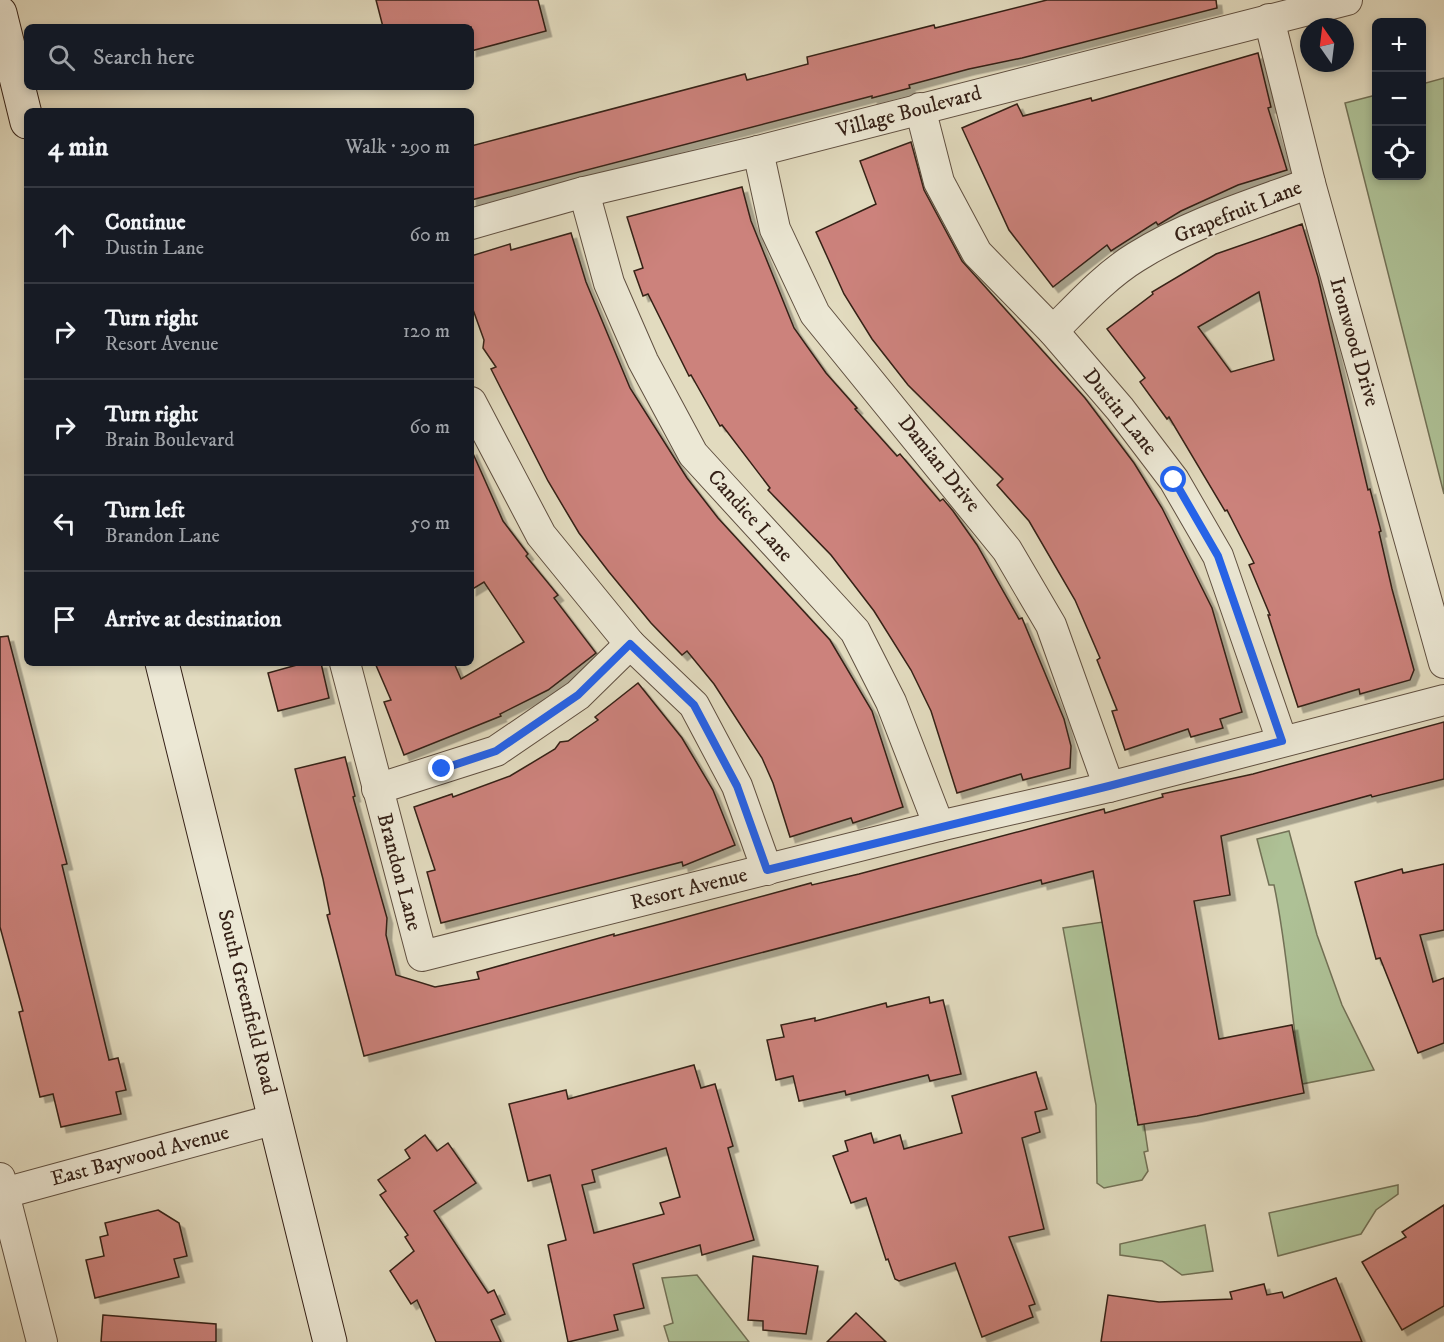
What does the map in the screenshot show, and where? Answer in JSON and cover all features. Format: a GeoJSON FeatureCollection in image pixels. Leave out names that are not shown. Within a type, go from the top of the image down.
{"type":"FeatureCollection","features":[{"type":"Feature","properties":{"kind":"main road"},"geometry":{"type":"LineString","coordinates":[[0,13],[24,110]]}},
{"type":"Feature","properties":{"kind":"main road","name":"South Greenfield Road"},"geometry":{"type":"LineString","coordinates":[[163,666],[330,1342]]}},
{"type":"Feature","properties":{"kind":"street","name":"Village Boulevard"},"geometry":{"type":"LineString","coordinates":[[474,223],[584,192],[758,151],[1347,0]]}},
{"type":"Feature","properties":{"kind":"street","name":"Ironwood Drive"},"geometry":{"type":"LineString","coordinates":[[1269,19],[1310,183],[1444,663]]}},
{"type":"Feature","properties":{"kind":"street","name":"Dustin Lane"},"geometry":{"type":"LineString","coordinates":[[920,108],[939,182],[977,253],[1053,330],[1120,410],[1174,480],[1218,556],[1282,741]]}},
{"type":"Feature","properties":{"kind":"street","name":"Damian Drive"},"geometry":{"type":"LineString","coordinates":[[758,151],[775,229],[815,314],[1007,550],[1051,626],[1109,786]]}},
{"type":"Feature","properties":{"kind":"street","name":"Grapefruit Lane"},"geometry":{"type":"LineString","coordinates":[[1053,330],[1091,294],[1135,258],[1197,224],[1310,183]]}},
{"type":"Feature","properties":{"kind":"street","name":"Candice Lane"},"geometry":{"type":"LineString","coordinates":[[584,192],[609,282],[643,361],[693,454],[855,631],[891,702],[939,826]]}},
{"type":"Feature","properties":{"kind":"street"},"geometry":{"type":"LineString","coordinates":[[474,408],[541,535],[630,644],[694,705],[737,786],[767,870]]}},
{"type":"Feature","properties":{"kind":"street","name":"Brandon Lane"},"geometry":{"type":"LineString","coordinates":[[376,789],[496,751],[578,695],[630,644]]}},
{"type":"Feature","properties":{"kind":"street","name":"Brandon Lane"},"geometry":{"type":"LineString","coordinates":[[346,666],[376,789],[422,956]]}},
{"type":"Feature","properties":{"kind":"street","name":"Resort Avenue"},"geometry":{"type":"LineString","coordinates":[[422,956],[939,826],[1109,786],[1444,700]]}},
{"type":"Feature","properties":{"kind":"street","name":"East Baywood Avenue"},"geometry":{"type":"LineString","coordinates":[[2,1185],[276,1119]]}},
{"type":"Feature","properties":{"kind":"street"},"geometry":{"type":"LineString","coordinates":[[2,1185],[42,1342]]}},
{"type":"Feature","properties":{"kind":"green space"},"geometry":{"type":"Polygon","coordinates":[[[1444,78],[1444,494],[1345,103],[1372,96],[1372,180],[1426,180],[1426,83],[1444,78]]]}},
{"type":"Feature","properties":{"kind":"green space"},"geometry":{"type":"Polygon","coordinates":[[[1289,831],[1317,935],[1342,1005],[1374,1070],[1302,1084],[1279,910],[1274,885],[1269,885],[1257,839],[1289,831]]]}},
{"type":"Feature","properties":{"kind":"green space"},"geometry":{"type":"Polygon","coordinates":[[[1103,922],[1138,1125],[1144,1124],[1148,1151],[1144,1152],[1148,1171],[1142,1180],[1104,1188],[1097,1183],[1096,1105],[1063,928],[1103,922]]]}},
{"type":"Feature","properties":{"kind":"green space"},"geometry":{"type":"Polygon","coordinates":[[[1398,1185],[1398,1194],[1376,1210],[1361,1234],[1278,1256],[1269,1213],[1398,1185]]]}},
{"type":"Feature","properties":{"kind":"green space"},"geometry":{"type":"Polygon","coordinates":[[[1205,1225],[1213,1271],[1182,1275],[1162,1261],[1120,1255],[1120,1244],[1205,1225]]]}},
{"type":"Feature","properties":{"kind":"green space"},"geometry":{"type":"Polygon","coordinates":[[[697,1275],[749,1342],[669,1342],[664,1326],[673,1323],[662,1278],[697,1275]]]}},
{"type":"Feature","properties":{"kind":"building"},"geometry":{"type":"Polygon","coordinates":[[[376,0],[538,0],[546,31],[474,50],[474,24],[382,24],[376,0]]]}},
{"type":"Feature","properties":{"kind":"building"},"geometry":{"type":"Polygon","coordinates":[[[1047,0],[1216,0],[1217,8],[1022,58],[969,69],[909,85],[910,88],[872,98],[872,96],[474,199],[474,145],[745,74],[747,80],[808,64],[807,57],[934,25],[935,28],[1047,0]]]}},
{"type":"Feature","properties":{"kind":"building"},"geometry":{"type":"Polygon","coordinates":[[[1258,53],[1271,107],[1268,108],[1287,170],[1238,185],[1181,211],[1158,225],[1156,222],[1111,251],[1107,245],[1053,287],[1009,230],[962,128],[1017,104],[1023,116],[1091,98],[1092,101],[1258,53]]]}},
{"type":"Feature","properties":{"kind":"building"},"geometry":{"type":"Polygon","coordinates":[[[911,142],[924,190],[962,261],[1085,398],[1134,463],[1162,508],[1212,608],[1242,712],[1220,719],[1223,728],[1191,737],[1188,729],[1125,750],[1112,711],[1117,710],[1097,660],[1100,658],[1075,600],[1029,521],[997,485],[1003,479],[908,385],[872,339],[844,294],[816,232],[876,204],[860,161],[911,142]]]}},
{"type":"Feature","properties":{"kind":"building"},"geometry":{"type":"Polygon","coordinates":[[[742,187],[751,221],[794,328],[826,373],[857,408],[855,409],[897,456],[900,454],[940,501],[943,499],[953,511],[977,545],[1019,619],[1022,618],[1064,719],[1071,746],[1070,768],[1023,780],[1021,774],[957,793],[931,711],[911,670],[874,611],[831,555],[768,490],[770,488],[722,425],[720,426],[691,375],[689,376],[648,294],[643,296],[634,271],[643,268],[627,217],[742,187]]]}},
{"type":"Feature","properties":{"kind":"building"},"geometry":{"type":"Polygon","coordinates":[[[1302,224],[1318,277],[1368,490],[1370,489],[1381,531],[1379,532],[1392,589],[1414,670],[1410,680],[1360,694],[1359,689],[1298,707],[1268,615],[1270,615],[1249,565],[1254,563],[1227,510],[1225,511],[1169,417],[1167,419],[1140,382],[1145,378],[1107,329],[1153,294],[1152,292],[1216,254],[1302,224]],[[1259,292],[1198,327],[1231,372],[1274,360],[1259,292]]]}},
{"type":"Feature","properties":{"kind":"building"},"geometry":{"type":"Polygon","coordinates":[[[571,233],[586,282],[630,388],[687,478],[718,518],[830,640],[872,711],[903,807],[853,823],[851,818],[790,837],[773,783],[762,758],[714,684],[687,651],[682,655],[651,623],[579,533],[548,481],[491,369],[496,367],[483,348],[484,340],[474,312],[474,255],[510,244],[511,250],[571,233]]]}},
{"type":"Feature","properties":{"kind":"building"},"geometry":{"type":"Polygon","coordinates":[[[474,456],[503,521],[528,554],[526,556],[558,595],[554,598],[596,653],[548,690],[500,714],[501,716],[404,755],[384,702],[391,700],[376,666],[455,666],[461,679],[524,642],[484,582],[474,588],[474,456]]]}},
{"type":"Feature","properties":{"kind":"building"},"geometry":{"type":"Polygon","coordinates":[[[8,636],[67,864],[62,865],[109,1060],[118,1058],[126,1090],[116,1092],[121,1114],[61,1127],[53,1094],[40,1097],[19,1012],[23,1011],[0,927],[0,637],[8,636]]]}},
{"type":"Feature","properties":{"kind":"building"},"geometry":{"type":"Polygon","coordinates":[[[293,666],[322,666],[329,698],[278,711],[268,673],[293,666]]]}},
{"type":"Feature","properties":{"kind":"building"},"geometry":{"type":"Polygon","coordinates":[[[638,683],[682,738],[713,790],[735,845],[683,866],[682,862],[441,923],[427,872],[435,870],[414,807],[452,794],[453,797],[510,776],[555,749],[560,742],[568,741],[598,720],[595,717],[638,683]]]}},
{"type":"Feature","properties":{"kind":"building"},"geometry":{"type":"Polygon","coordinates":[[[1444,722],[1444,779],[1372,797],[1371,795],[1221,836],[1230,895],[1194,901],[1219,1039],[1292,1025],[1304,1093],[1197,1116],[1138,1125],[1093,871],[1042,884],[1041,880],[364,1056],[327,915],[330,914],[323,879],[295,769],[345,757],[355,796],[353,797],[387,918],[386,935],[396,975],[435,987],[479,979],[477,972],[614,934],[614,936],[811,883],[812,885],[859,874],[1104,809],[1105,813],[1163,797],[1162,794],[1253,774],[1444,722]]]}},
{"type":"Feature","properties":{"kind":"building"},"geometry":{"type":"Polygon","coordinates":[[[1444,864],[1444,930],[1420,935],[1433,982],[1444,978],[1444,1043],[1418,1053],[1380,958],[1376,959],[1355,882],[1402,869],[1403,873],[1444,864]]]}},
{"type":"Feature","properties":{"kind":"building"},"geometry":{"type":"Polygon","coordinates":[[[929,997],[930,1003],[943,1000],[961,1074],[930,1081],[928,1075],[846,1095],[845,1091],[799,1101],[793,1076],[776,1080],[767,1040],[784,1037],[781,1025],[815,1018],[815,1021],[886,1003],[887,1007],[929,997]]]}},
{"type":"Feature","properties":{"kind":"building"},"geometry":{"type":"Polygon","coordinates":[[[694,1065],[701,1088],[715,1084],[733,1146],[728,1148],[754,1240],[702,1255],[700,1245],[633,1264],[644,1308],[614,1315],[618,1330],[568,1342],[548,1245],[566,1240],[550,1175],[528,1181],[509,1104],[566,1090],[568,1099],[694,1065]],[[666,1148],[592,1170],[595,1182],[582,1185],[594,1233],[664,1214],[660,1203],[680,1197],[666,1148]]]}},
{"type":"Feature","properties":{"kind":"building"},"geometry":{"type":"Polygon","coordinates":[[[1036,1072],[1047,1109],[1035,1112],[1040,1132],[1022,1138],[1044,1229],[1009,1237],[1035,1304],[1029,1306],[1033,1317],[982,1337],[955,1263],[899,1281],[895,1279],[888,1259],[886,1260],[866,1198],[851,1203],[833,1156],[848,1151],[845,1141],[871,1133],[874,1143],[900,1135],[904,1149],[962,1133],[952,1096],[1036,1072]]]}},
{"type":"Feature","properties":{"kind":"building"},"geometry":{"type":"Polygon","coordinates":[[[425,1135],[437,1151],[448,1143],[476,1183],[434,1211],[488,1293],[494,1290],[505,1314],[491,1320],[501,1342],[436,1342],[417,1300],[411,1304],[390,1271],[414,1251],[405,1237],[408,1235],[380,1195],[386,1191],[378,1180],[410,1158],[405,1150],[425,1135]]]}},
{"type":"Feature","properties":{"kind":"building"},"geometry":{"type":"Polygon","coordinates":[[[1444,1205],[1444,1306],[1402,1330],[1362,1262],[1406,1237],[1402,1232],[1444,1205]]]}},
{"type":"Feature","properties":{"kind":"building"},"geometry":{"type":"Polygon","coordinates":[[[158,1210],[179,1223],[187,1256],[174,1259],[179,1277],[95,1298],[86,1260],[104,1256],[100,1237],[108,1235],[105,1223],[158,1210]]]}},
{"type":"Feature","properties":{"kind":"building"},"geometry":{"type":"Polygon","coordinates":[[[753,1256],[818,1266],[806,1334],[763,1330],[763,1321],[748,1320],[753,1256]]]}},
{"type":"Feature","properties":{"kind":"building"},"geometry":{"type":"Polygon","coordinates":[[[1336,1278],[1362,1342],[1101,1342],[1108,1295],[1159,1302],[1232,1299],[1230,1292],[1264,1284],[1267,1295],[1282,1292],[1284,1298],[1336,1278]]]}},
{"type":"Feature","properties":{"kind":"building"},"geometry":{"type":"Polygon","coordinates":[[[856,1313],[886,1342],[827,1342],[856,1313]]]}},
{"type":"Feature","properties":{"kind":"building"},"geometry":{"type":"Polygon","coordinates":[[[103,1315],[216,1324],[216,1342],[101,1342],[103,1315]]]}},
{"type":"Feature","properties":{"kind":"route"},"geometry":{"type":"LineString","coordinates":[[442,769],[496,751],[578,695],[630,644],[694,705],[737,786],[767,870],[1282,741],[1218,556],[1174,480]]}}]}
